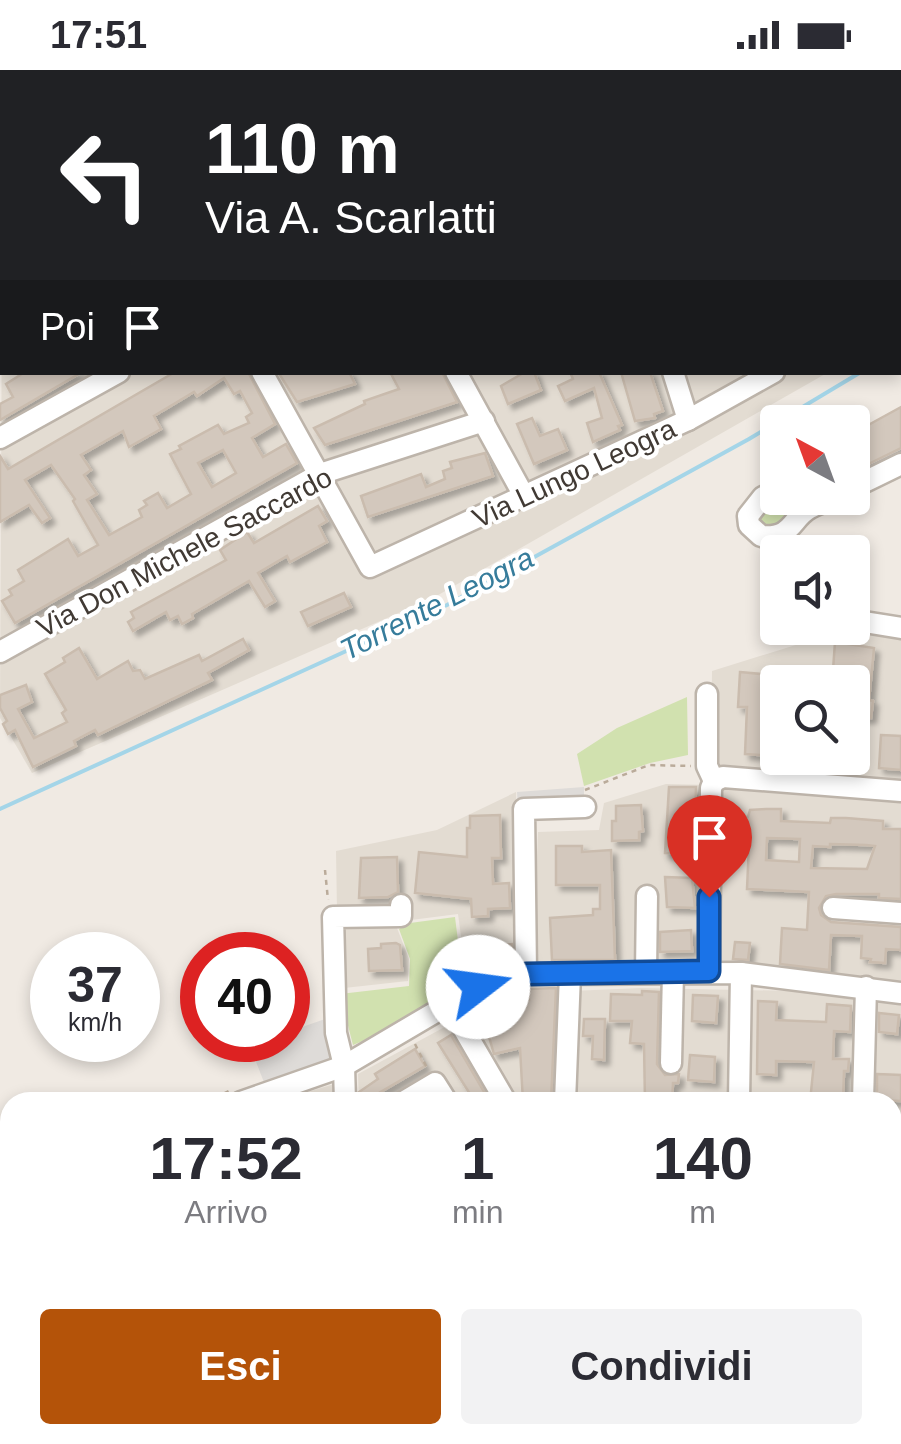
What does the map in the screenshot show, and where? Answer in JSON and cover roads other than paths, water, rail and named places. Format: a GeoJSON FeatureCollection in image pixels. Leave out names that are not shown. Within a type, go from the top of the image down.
{"type":"FeatureCollection","features":[{"type":"Feature","properties":{"kind":"street"},"geometry":{"type":"LineString","coordinates":[[0,438],[113,375]]}},
{"type":"Feature","properties":{"kind":"street"},"geometry":{"type":"LineString","coordinates":[[264,375],[320,474]]}},
{"type":"Feature","properties":{"kind":"street"},"geometry":{"type":"LineString","coordinates":[[458,375],[524,496]]}},
{"type":"Feature","properties":{"kind":"street"},"geometry":{"type":"LineString","coordinates":[[675,375],[688,420]]}},
{"type":"Feature","properties":{"kind":"street","name":"Via Lungo Leogra"},"geometry":{"type":"LineString","coordinates":[[320,474],[370,567],[688,420],[769,375]]}},
{"type":"Feature","properties":{"kind":"street","name":"Via Don Michele Saccardo"},"geometry":{"type":"LineString","coordinates":[[0,652],[320,474],[484,420]]}},
{"type":"Feature","properties":{"kind":"street"},"geometry":{"type":"LineString","coordinates":[[870,479],[901,464]]}},
{"type":"Feature","properties":{"kind":"street"},"geometry":{"type":"LineString","coordinates":[[760,500],[751,510],[749,525],[758,535],[772,537],[788,530],[796,515]]}},
{"type":"Feature","properties":{"kind":"street"},"geometry":{"type":"LineString","coordinates":[[870,623],[901,628]]}},
{"type":"Feature","properties":{"kind":"street"},"geometry":{"type":"LineString","coordinates":[[707,694],[711,773],[709,971]]}},
{"type":"Feature","properties":{"kind":"street"},"geometry":{"type":"LineString","coordinates":[[711,773],[901,791]]}},
{"type":"Feature","properties":{"kind":"street"},"geometry":{"type":"LineString","coordinates":[[526,974],[524,809],[585,807]]}},
{"type":"Feature","properties":{"kind":"street"},"geometry":{"type":"LineString","coordinates":[[646,896],[646,972]]}},
{"type":"Feature","properties":{"kind":"street"},"geometry":{"type":"LineString","coordinates":[[345,1092],[344,1066],[336,1034],[331,910],[401,916],[400,905]]}},
{"type":"Feature","properties":{"kind":"street"},"geometry":{"type":"LineString","coordinates":[[832,908],[901,913]]}},
{"type":"Feature","properties":{"kind":"street"},"geometry":{"type":"LineString","coordinates":[[672,1063],[673,972]]}},
{"type":"Feature","properties":{"kind":"street"},"geometry":{"type":"LineString","coordinates":[[739,1092],[741,972]]}},
{"type":"Feature","properties":{"kind":"street"},"geometry":{"type":"LineString","coordinates":[[270,1092],[344,1066],[478,987],[526,974],[741,972],[901,993]]}},
{"type":"Feature","properties":{"kind":"street"},"geometry":{"type":"LineString","coordinates":[[565,1092],[570,974]]}},
{"type":"Feature","properties":{"kind":"street"},"geometry":{"type":"LineString","coordinates":[[864,1092],[866,987]]}},
{"type":"Feature","properties":{"kind":"street"},"geometry":{"type":"LineString","coordinates":[[449,1004],[500,1092]]}},
{"type":"Feature","properties":{"kind":"street"},"geometry":{"type":"LineString","coordinates":[[420,1092],[435,1083],[441,1092]]}},
{"type":"Feature","properties":{"kind":"waterway","name":"Torrente Leogra"},"geometry":{"type":"LineString","coordinates":[[0,809],[447,605],[749,439],[856,375]]}}]}
